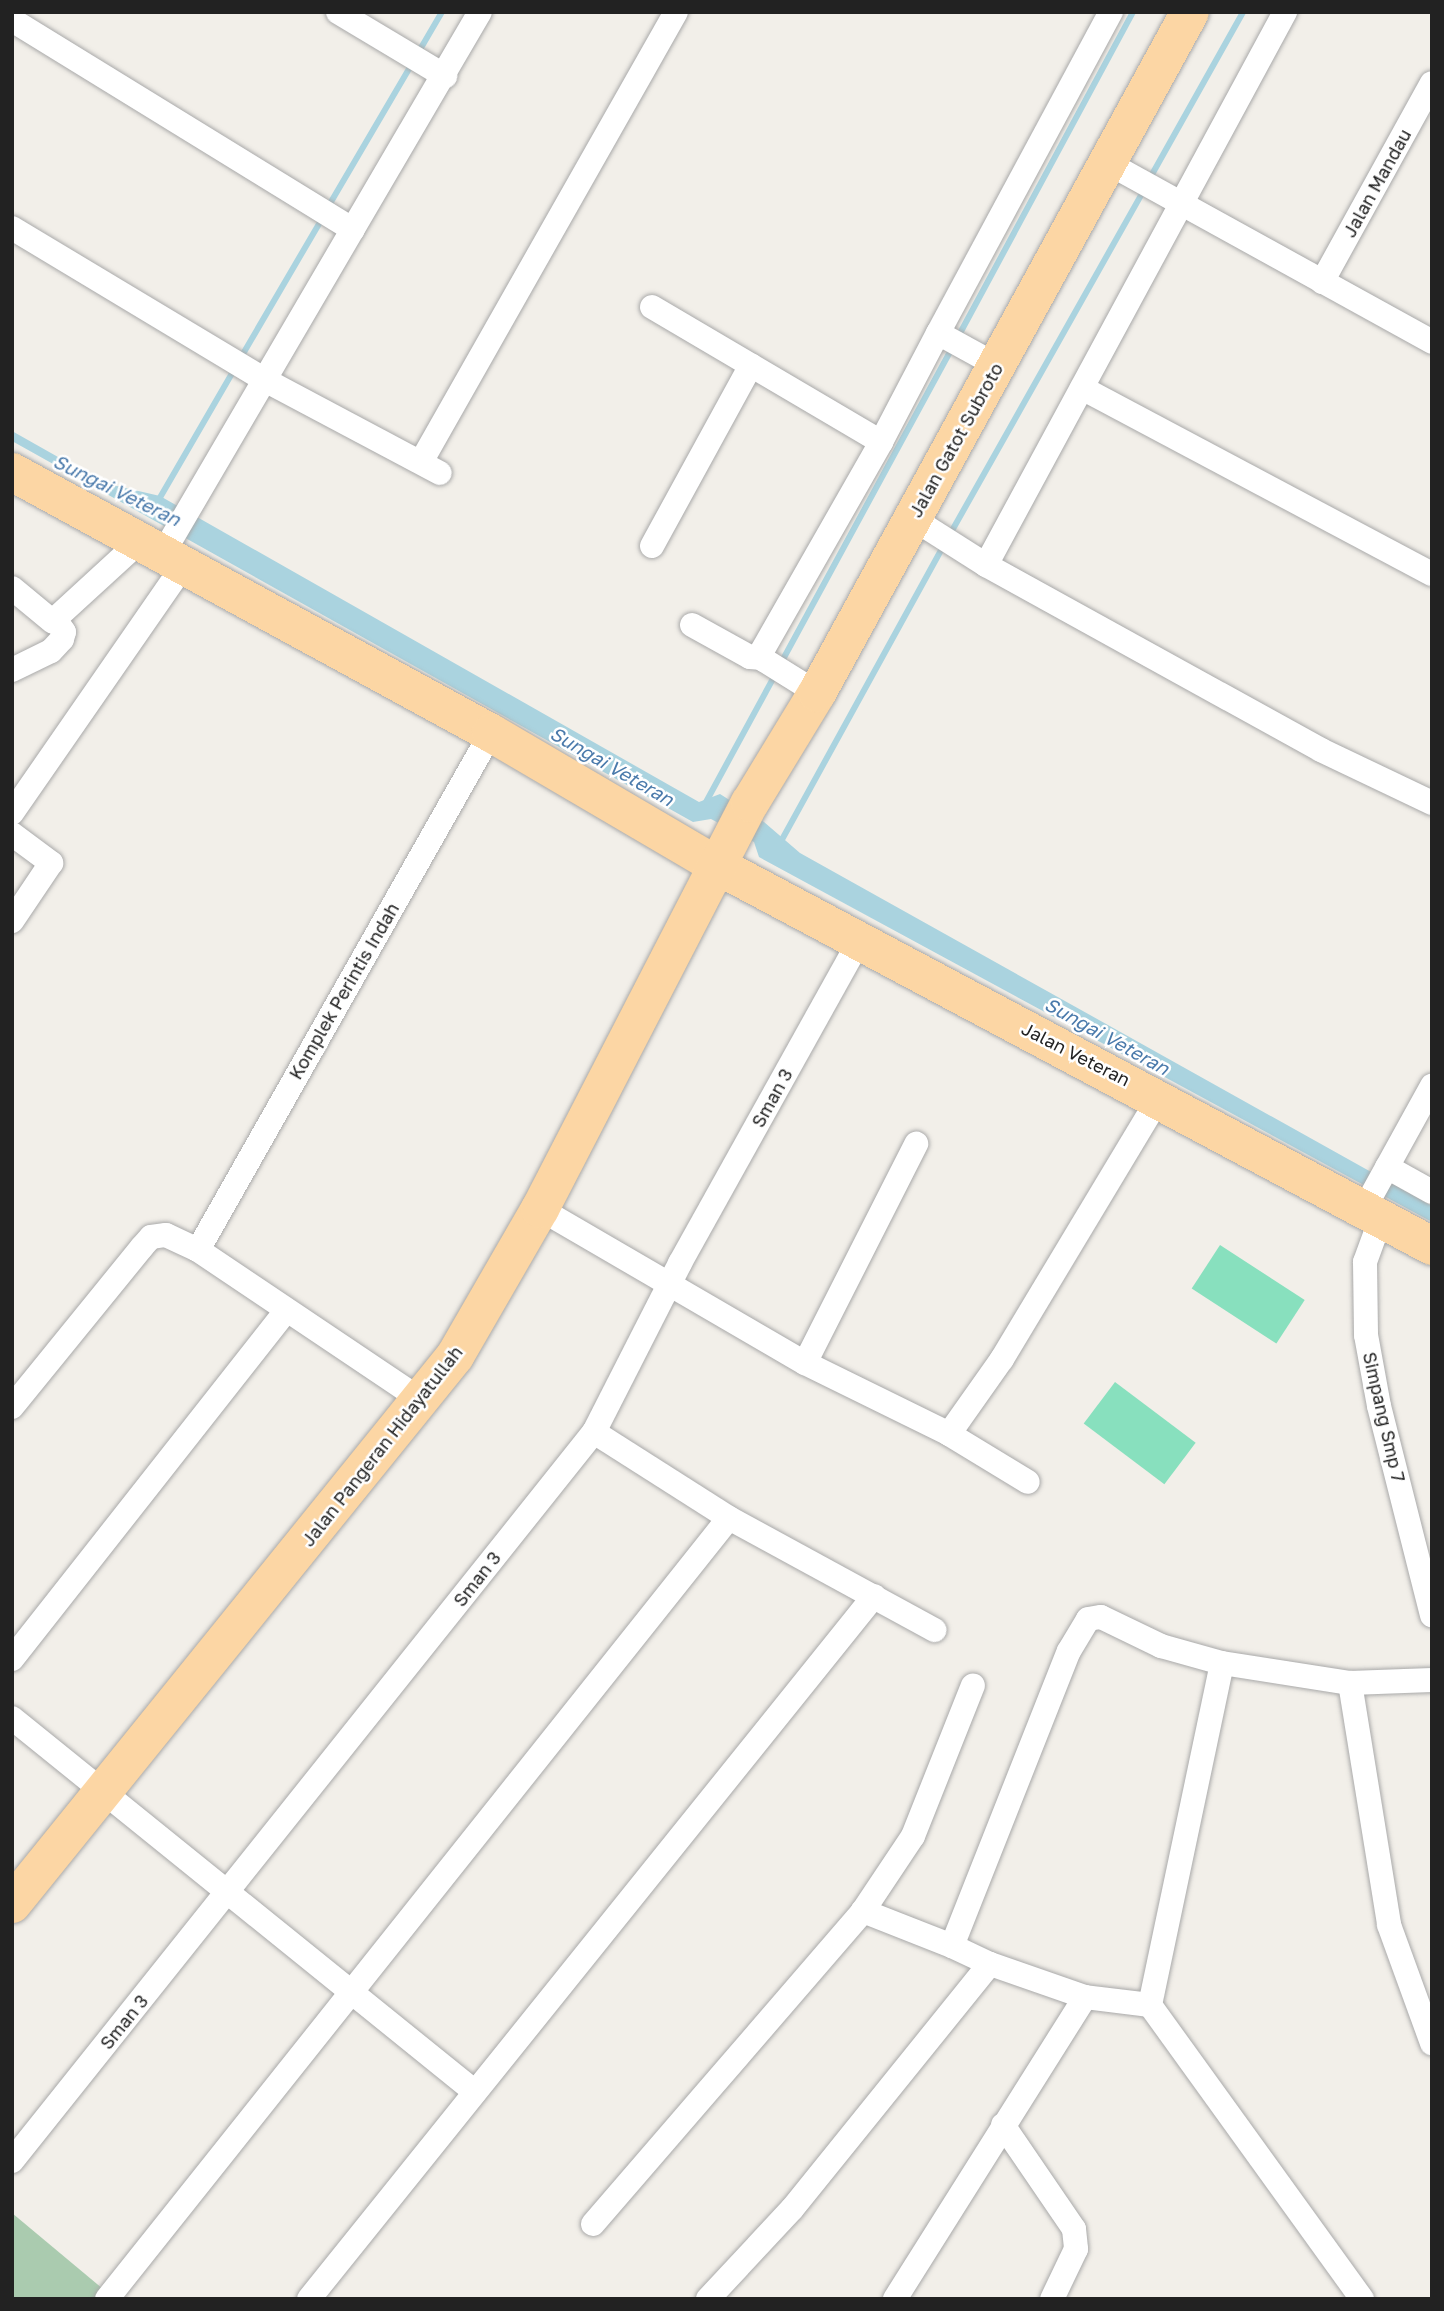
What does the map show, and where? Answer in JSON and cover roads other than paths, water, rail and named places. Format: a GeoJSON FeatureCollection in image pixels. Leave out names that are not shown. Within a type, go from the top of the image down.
{"type":"FeatureCollection","features":[{"type":"Feature","properties":{"kind":"main road","name":"Jalan Gatot Subroto"},"geometry":{"type":"LineString","coordinates":[[725,852],[750,803],[784,672],[920,523],[962,346],[1120,170],[1187,13]]}},
{"type":"Feature","properties":{"kind":"main road","name":"Jalan Veteran"},"geometry":{"type":"LineString","coordinates":[[12,472],[165,550],[491,733],[725,852],[859,942],[1159,1097],[1377,1193],[1432,1246]]}},
{"type":"Feature","properties":{"kind":"main road","name":"Jalan Pangeran Hidayatullah"},"geometry":{"type":"LineString","coordinates":[[12,1903],[104,1793],[455,1356],[540,1209],[725,852]]}},
{"type":"Feature","properties":{"kind":"street"},"geometry":{"type":"LineString","coordinates":[[338,12],[435,70]]}},
{"type":"Feature","properties":{"kind":"street"},"geometry":{"type":"LineString","coordinates":[[12,813],[193,503],[255,373],[335,219],[435,70],[480,12]]}},
{"type":"Feature","properties":{"kind":"street"},"geometry":{"type":"LineString","coordinates":[[12,228],[255,373],[431,467],[676,12]]}},
{"type":"Feature","properties":{"kind":"street"},"geometry":{"type":"LineString","coordinates":[[692,625],[750,657],[784,672],[881,442],[962,346],[1111,12]]}},
{"type":"Feature","properties":{"kind":"street"},"geometry":{"type":"LineString","coordinates":[[986,565],[1082,388],[1168,198],[1285,12]]}},
{"type":"Feature","properties":{"kind":"street"},"geometry":{"type":"LineString","coordinates":[[12,20],[335,219]]}},
{"type":"Feature","properties":{"kind":"street","name":"Jalan Mandau"},"geometry":{"type":"LineString","coordinates":[[1322,282],[1432,83]]}},
{"type":"Feature","properties":{"kind":"street"},"geometry":{"type":"LineString","coordinates":[[1120,170],[1432,342]]}},
{"type":"Feature","properties":{"kind":"street"},"geometry":{"type":"LineString","coordinates":[[652,307],[881,442]]}},
{"type":"Feature","properties":{"kind":"street"},"geometry":{"type":"LineString","coordinates":[[652,546],[751,365]]}},
{"type":"Feature","properties":{"kind":"street"},"geometry":{"type":"LineString","coordinates":[[1082,388],[1432,574]]}},
{"type":"Feature","properties":{"kind":"street"},"geometry":{"type":"LineString","coordinates":[[920,523],[986,565],[1321,750],[1432,803]]}},
{"type":"Feature","properties":{"kind":"street"},"geometry":{"type":"LineString","coordinates":[[53,622],[165,550]]}},
{"type":"Feature","properties":{"kind":"street"},"geometry":{"type":"LineString","coordinates":[[12,588],[64,632],[62,639],[51,651],[12,670]]}},
{"type":"Feature","properties":{"kind":"street","name":"Komplek Perintis Indah"},"geometry":{"type":"LineString","coordinates":[[198,1250],[491,733]]}},
{"type":"Feature","properties":{"kind":"street"},"geometry":{"type":"LineString","coordinates":[[12,834],[51,863],[12,920]]}},
{"type":"Feature","properties":{"kind":"street","name":"Sman 3"},"geometry":{"type":"LineString","coordinates":[[12,2161],[594,1432],[668,1285],[859,942]]}},
{"type":"Feature","properties":{"kind":"street","name":"Simpang Smp 7"},"geometry":{"type":"LineString","coordinates":[[1432,1086],[1377,1193],[1365,1262],[1366,1335],[1379,1406],[1432,1615]]}},
{"type":"Feature","properties":{"kind":"street"},"geometry":{"type":"LineString","coordinates":[[949,1434],[1002,1359],[1159,1097]]}},
{"type":"Feature","properties":{"kind":"street"},"geometry":{"type":"LineString","coordinates":[[805,1363],[916,1144]]}},
{"type":"Feature","properties":{"kind":"street"},"geometry":{"type":"LineString","coordinates":[[1377,1193],[1432,1192]]}},
{"type":"Feature","properties":{"kind":"street"},"geometry":{"type":"LineString","coordinates":[[540,1209],[805,1363],[949,1434],[1028,1482]]}},
{"type":"Feature","properties":{"kind":"street"},"geometry":{"type":"LineString","coordinates":[[12,1407],[151,1237],[166,1236],[198,1250],[421,1400]]}},
{"type":"Feature","properties":{"kind":"street"},"geometry":{"type":"LineString","coordinates":[[12,1659],[287,1310]]}},
{"type":"Feature","properties":{"kind":"street"},"geometry":{"type":"LineString","coordinates":[[594,1432],[729,1518],[934,1630]]}},
{"type":"Feature","properties":{"kind":"street"},"geometry":{"type":"LineString","coordinates":[[107,2299],[729,1518]]}},
{"type":"Feature","properties":{"kind":"street"},"geometry":{"type":"LineString","coordinates":[[309,2299],[874,1596]]}},
{"type":"Feature","properties":{"kind":"street"},"geometry":{"type":"LineString","coordinates":[[952,1945],[1069,1651],[1088,1619],[1101,1617],[1161,1646],[1222,1662],[1350,1683],[1432,1680]]}},
{"type":"Feature","properties":{"kind":"street"},"geometry":{"type":"LineString","coordinates":[[1222,1662],[1150,2004],[1362,2299]]}},
{"type":"Feature","properties":{"kind":"street"},"geometry":{"type":"LineString","coordinates":[[1350,1683],[1389,1925],[1432,2043]]}},
{"type":"Feature","properties":{"kind":"street"},"geometry":{"type":"LineString","coordinates":[[593,2224],[863,1911],[913,1836],[973,1685]]}},
{"type":"Feature","properties":{"kind":"street"},"geometry":{"type":"LineString","coordinates":[[12,1718],[475,2092]]}},
{"type":"Feature","properties":{"kind":"street"},"geometry":{"type":"LineString","coordinates":[[863,1911],[952,1945],[990,1964],[1085,1997],[1150,2004]]}},
{"type":"Feature","properties":{"kind":"street"},"geometry":{"type":"LineString","coordinates":[[708,2299],[792,2209],[990,1964]]}},
{"type":"Feature","properties":{"kind":"street"},"geometry":{"type":"LineString","coordinates":[[895,2299],[1085,1997]]}},
{"type":"Feature","properties":{"kind":"street"},"geometry":{"type":"LineString","coordinates":[[1003,2125],[1074,2228],[1072,2263],[1052,2299]]}},
{"type":"Feature","properties":{"kind":"water","name":"Sungai Veteran"},"geometry":{"type":"Polygon","coordinates":[[[12,431],[104,483],[160,496],[699,802],[720,794],[764,822],[800,853],[1432,1206],[1432,1222],[759,857],[754,842],[711,819],[693,822],[12,441],[12,431]]]}},
{"type":"Feature","properties":{"kind":"waterway"},"geometry":{"type":"LineString","coordinates":[[418,53],[442,12]]}},
{"type":"Feature","properties":{"kind":"waterway"},"geometry":{"type":"LineString","coordinates":[[958,337],[1133,12]]}},
{"type":"Feature","properties":{"kind":"waterway"},"geometry":{"type":"LineString","coordinates":[[1150,178],[1243,12]]}},
{"type":"Feature","properties":{"kind":"waterway"},"geometry":{"type":"LineString","coordinates":[[328,207],[413,62]]}},
{"type":"Feature","properties":{"kind":"waterway"},"geometry":{"type":"LineString","coordinates":[[949,536],[1145,188]]}},
{"type":"Feature","properties":{"kind":"waterway"},"geometry":{"type":"LineString","coordinates":[[240,359],[323,217]]}},
{"type":"Feature","properties":{"kind":"waterway"},"geometry":{"type":"LineString","coordinates":[[781,663],[953,346]]}},
{"type":"Feature","properties":{"kind":"waterway","name":"Sungai Veteran"},"geometry":{"type":"LineString","coordinates":[[158,501],[235,368]]}},
{"type":"Feature","properties":{"kind":"waterway"},"geometry":{"type":"LineString","coordinates":[[779,845],[944,545]]}},
{"type":"Feature","properties":{"kind":"waterway"},"geometry":{"type":"LineString","coordinates":[[706,802],[776,673]]}}]}
